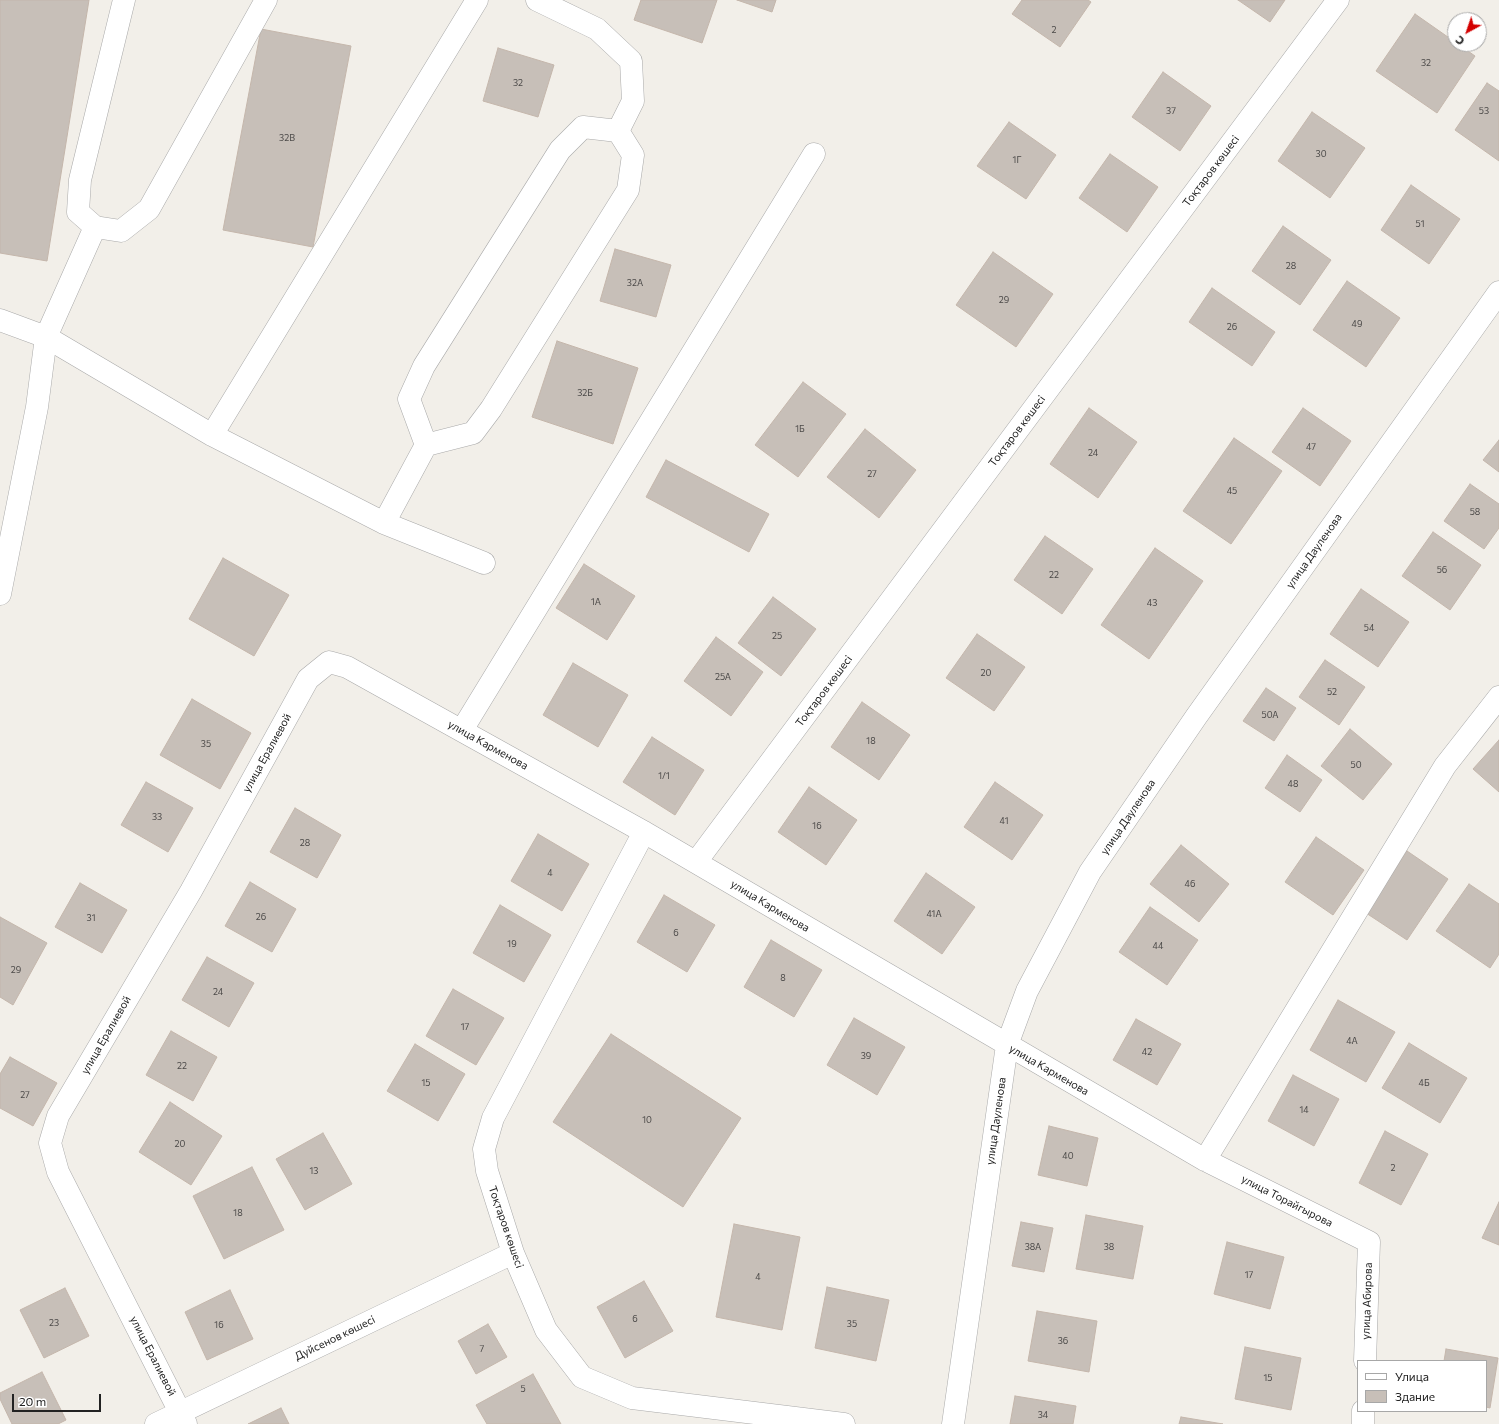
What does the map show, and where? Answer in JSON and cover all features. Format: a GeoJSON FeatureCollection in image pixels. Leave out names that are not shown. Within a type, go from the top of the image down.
{"type":"FeatureCollection","features":[{"type":"Feature","properties":{"kind":"street"},"geometry":{"type":"LineString","coordinates":[[124,0],[80,180],[78,212],[95,228],[121,231],[149,209],[266,0]]}},
{"type":"Feature","properties":{"kind":"street"},"geometry":{"type":"LineString","coordinates":[[212,435],[477,0]]}},
{"type":"Feature","properties":{"kind":"street"},"geometry":{"type":"LineString","coordinates":[[537,0],[597,28],[631,61],[633,101],[618,131]]}},
{"type":"Feature","properties":{"kind":"street","name":"Тоқтаров көшесі"},"geometry":{"type":"LineString","coordinates":[[696,862],[1338,0]]}},
{"type":"Feature","properties":{"kind":"street"},"geometry":{"type":"LineString","coordinates":[[426,445],[409,399],[424,366],[560,150],[583,127],[618,131]]}},
{"type":"Feature","properties":{"kind":"street"},"geometry":{"type":"LineString","coordinates":[[384,523],[426,445],[473,433],[491,409],[628,190],[633,155],[618,131]]}},
{"type":"Feature","properties":{"kind":"street"},"geometry":{"type":"LineString","coordinates":[[462,730],[814,154]]}},
{"type":"Feature","properties":{"kind":"street"},"geometry":{"type":"LineString","coordinates":[[0,594],[37,407],[46,337],[95,228]]}},
{"type":"Feature","properties":{"kind":"street","name":"улица Дауленова"},"geometry":{"type":"LineString","coordinates":[[953,1424],[1007,1045],[1027,991],[1090,872],[1196,717],[1499,292]]}},
{"type":"Feature","properties":{"kind":"street"},"geometry":{"type":"LineString","coordinates":[[0,320],[46,337],[212,435],[384,523],[484,563]]}},
{"type":"Feature","properties":{"kind":"street","name":"улица Карменова"},"geometry":{"type":"LineString","coordinates":[[329,662],[347,667],[644,832],[1205,1160]]}},
{"type":"Feature","properties":{"kind":"street","name":"улица Ералиевой"},"geometry":{"type":"LineString","coordinates":[[184,1418],[58,1172],[50,1143],[58,1116],[191,891],[308,679],[329,662]]}},
{"type":"Feature","properties":{"kind":"street"},"geometry":{"type":"LineString","coordinates":[[1205,1160],[1445,766],[1499,697]]}},
{"type":"Feature","properties":{"kind":"street","name":"Тоқтаров көшесі"},"geometry":{"type":"LineString","coordinates":[[644,832],[493,1118],[484,1149],[487,1171],[513,1253],[546,1330],[582,1377],[632,1398],[844,1424]]}},
{"type":"Feature","properties":{"kind":"street","name":"улица Торайгырова"},"geometry":{"type":"LineString","coordinates":[[1205,1160],[1369,1242]]}},
{"type":"Feature","properties":{"kind":"street","name":"улица Абирова"},"geometry":{"type":"LineString","coordinates":[[1365,1360],[1369,1242]]}},
{"type":"Feature","properties":{"kind":"street","name":"Дуйсенов көшесі"},"geometry":{"type":"LineString","coordinates":[[156,1424],[184,1418],[513,1253]]}},
{"type":"Feature","properties":{"kind":"street"},"geometry":{"type":"LineString","coordinates":[[1363,1412],[1363,1424]]}},
{"type":"Feature","properties":{"kind":"building"},"geometry":{"type":"Polygon","coordinates":[[[0,0],[89,0],[47,261],[0,253],[0,0]]]}},
{"type":"Feature","properties":{"kind":"building"},"geometry":{"type":"Polygon","coordinates":[[[641,0],[717,0],[702,43],[634,20],[641,0]]]}},
{"type":"Feature","properties":{"kind":"building"},"geometry":{"type":"Polygon","coordinates":[[[737,0],[776,0],[772,12],[737,0]]]}},
{"type":"Feature","properties":{"kind":"building"},"geometry":{"type":"Polygon","coordinates":[[[1022,0],[1088,0],[1091,2],[1060,47],[1012,14],[1022,0]]]}},
{"type":"Feature","properties":{"kind":"building"},"geometry":{"type":"Polygon","coordinates":[[[1238,0],[1285,0],[1270,22],[1238,0]]]}},
{"type":"Feature","properties":{"kind":"building"},"geometry":{"type":"Polygon","coordinates":[[[1415,14],[1447,36],[1447,52],[1469,52],[1475,56],[1437,113],[1376,71],[1415,14]]]}},
{"type":"Feature","properties":{"kind":"building"},"geometry":{"type":"Polygon","coordinates":[[[261,29],[351,46],[313,247],[223,230],[261,29]]]}},
{"type":"Feature","properties":{"kind":"building"},"geometry":{"type":"Polygon","coordinates":[[[498,48],[554,65],[538,117],[483,101],[498,48]]]}},
{"type":"Feature","properties":{"kind":"building"},"geometry":{"type":"Polygon","coordinates":[[[1163,72],[1211,106],[1180,151],[1132,117],[1163,72]]]}},
{"type":"Feature","properties":{"kind":"building"},"geometry":{"type":"Polygon","coordinates":[[[1487,83],[1499,91],[1499,161],[1455,130],[1487,83]]]}},
{"type":"Feature","properties":{"kind":"building"},"geometry":{"type":"Polygon","coordinates":[[[1312,112],[1365,148],[1330,198],[1278,161],[1312,112]]]}},
{"type":"Feature","properties":{"kind":"building"},"geometry":{"type":"Polygon","coordinates":[[[1009,122],[1056,155],[1026,199],[977,166],[1009,122]]]}},
{"type":"Feature","properties":{"kind":"building"},"geometry":{"type":"Polygon","coordinates":[[[1110,154],[1158,187],[1127,232],[1079,198],[1110,154]]]}},
{"type":"Feature","properties":{"kind":"building"},"geometry":{"type":"Polygon","coordinates":[[[1411,185],[1460,219],[1429,264],[1381,230],[1411,185]]]}},
{"type":"Feature","properties":{"kind":"building"},"geometry":{"type":"Polygon","coordinates":[[[1283,226],[1331,260],[1300,305],[1252,271],[1283,226]]]}},
{"type":"Feature","properties":{"kind":"building"},"geometry":{"type":"Polygon","coordinates":[[[615,249],[671,265],[656,317],[600,301],[615,249]]]}},
{"type":"Feature","properties":{"kind":"building"},"geometry":{"type":"Polygon","coordinates":[[[993,252],[1053,294],[1016,347],[956,305],[993,252]]]}},
{"type":"Feature","properties":{"kind":"building"},"geometry":{"type":"Polygon","coordinates":[[[1347,281],[1400,318],[1366,367],[1313,330],[1347,281]]]}},
{"type":"Feature","properties":{"kind":"building"},"geometry":{"type":"Polygon","coordinates":[[[1212,288],[1275,332],[1252,366],[1189,322],[1212,288]]]}},
{"type":"Feature","properties":{"kind":"building"},"geometry":{"type":"Polygon","coordinates":[[[557,341],[638,368],[613,444],[532,417],[557,341]]]}},
{"type":"Feature","properties":{"kind":"building"},"geometry":{"type":"Polygon","coordinates":[[[803,382],[846,414],[798,477],[755,445],[803,382]]]}},
{"type":"Feature","properties":{"kind":"building"},"geometry":{"type":"Polygon","coordinates":[[[1089,408],[1137,442],[1098,498],[1050,464],[1089,408]]]}},
{"type":"Feature","properties":{"kind":"building"},"geometry":{"type":"Polygon","coordinates":[[[1303,408],[1351,441],[1320,486],[1272,452],[1303,408]]]}},
{"type":"Feature","properties":{"kind":"building"},"geometry":{"type":"Polygon","coordinates":[[[865,429],[916,470],[879,518],[827,477],[865,429]]]}},
{"type":"Feature","properties":{"kind":"building"},"geometry":{"type":"Polygon","coordinates":[[[1234,438],[1282,471],[1231,544],[1183,511],[1234,438]]]}},
{"type":"Feature","properties":{"kind":"building"},"geometry":{"type":"Polygon","coordinates":[[[1499,440],[1499,472],[1483,460],[1499,440]]]}},
{"type":"Feature","properties":{"kind":"building"},"geometry":{"type":"Polygon","coordinates":[[[666,460],[769,514],[749,552],[646,497],[666,460]]]}},
{"type":"Feature","properties":{"kind":"building"},"geometry":{"type":"Polygon","coordinates":[[[1470,484],[1499,504],[1499,528],[1484,549],[1444,521],[1470,484]]]}},
{"type":"Feature","properties":{"kind":"building"},"geometry":{"type":"Polygon","coordinates":[[[1433,532],[1481,565],[1450,610],[1402,576],[1433,532]]]}},
{"type":"Feature","properties":{"kind":"building"},"geometry":{"type":"Polygon","coordinates":[[[1045,536],[1093,569],[1062,614],[1014,580],[1045,536]]]}},
{"type":"Feature","properties":{"kind":"building"},"geometry":{"type":"Polygon","coordinates":[[[1155,548],[1203,581],[1149,659],[1101,625],[1155,548]]]}},
{"type":"Feature","properties":{"kind":"building"},"geometry":{"type":"Polygon","coordinates":[[[223,558],[289,595],[254,656],[189,619],[223,558]]]}},
{"type":"Feature","properties":{"kind":"building"},"geometry":{"type":"Polygon","coordinates":[[[584,564],[635,596],[607,640],[556,608],[584,564]]]}},
{"type":"Feature","properties":{"kind":"building"},"geometry":{"type":"Polygon","coordinates":[[[1361,589],[1409,622],[1378,667],[1330,634],[1361,589]]]}},
{"type":"Feature","properties":{"kind":"building"},"geometry":{"type":"Polygon","coordinates":[[[773,597],[816,629],[781,676],[738,643],[773,597]]]}},
{"type":"Feature","properties":{"kind":"building"},"geometry":{"type":"Polygon","coordinates":[[[977,634],[1025,667],[994,711],[946,678],[977,634]]]}},
{"type":"Feature","properties":{"kind":"building"},"geometry":{"type":"Polygon","coordinates":[[[716,637],[763,672],[731,716],[684,681],[716,637]]]}},
{"type":"Feature","properties":{"kind":"building"},"geometry":{"type":"Polygon","coordinates":[[[1325,660],[1365,687],[1339,725],[1299,697],[1325,660]]]}},
{"type":"Feature","properties":{"kind":"building"},"geometry":{"type":"Polygon","coordinates":[[[573,663],[628,695],[598,747],[543,715],[573,663]]]}},
{"type":"Feature","properties":{"kind":"building"},"geometry":{"type":"Polygon","coordinates":[[[1266,688],[1296,708],[1274,741],[1243,721],[1266,688]]]}},
{"type":"Feature","properties":{"kind":"building"},"geometry":{"type":"Polygon","coordinates":[[[192,699],[251,733],[220,789],[160,755],[192,699]]]}},
{"type":"Feature","properties":{"kind":"building"},"geometry":{"type":"Polygon","coordinates":[[[862,702],[910,735],[879,780],[831,747],[862,702]]]}},
{"type":"Feature","properties":{"kind":"building"},"geometry":{"type":"Polygon","coordinates":[[[1350,729],[1392,764],[1363,800],[1321,766],[1350,729]]]}},
{"type":"Feature","properties":{"kind":"building"},"geometry":{"type":"Polygon","coordinates":[[[652,737],[704,770],[675,815],[623,782],[652,737]]]}},
{"type":"Feature","properties":{"kind":"building"},"geometry":{"type":"Polygon","coordinates":[[[1499,740],[1499,792],[1473,769],[1499,740]]]}},
{"type":"Feature","properties":{"kind":"building"},"geometry":{"type":"Polygon","coordinates":[[[1287,755],[1322,780],[1300,812],[1265,788],[1287,755]]]}},
{"type":"Feature","properties":{"kind":"building"},"geometry":{"type":"Polygon","coordinates":[[[146,782],[193,808],[168,852],[121,825],[146,782]]]}},
{"type":"Feature","properties":{"kind":"building"},"geometry":{"type":"Polygon","coordinates":[[[995,782],[1043,815],[1012,860],[964,827],[995,782]]]}},
{"type":"Feature","properties":{"kind":"building"},"geometry":{"type":"Polygon","coordinates":[[[809,787],[857,820],[826,865],[778,832],[809,787]]]}},
{"type":"Feature","properties":{"kind":"building"},"geometry":{"type":"Polygon","coordinates":[[[295,808],[341,835],[317,878],[270,852],[295,808]]]}},
{"type":"Feature","properties":{"kind":"building"},"geometry":{"type":"Polygon","coordinates":[[[538,834],[589,864],[562,911],[511,881],[538,834]]]}},
{"type":"Feature","properties":{"kind":"building"},"geometry":{"type":"Polygon","coordinates":[[[1316,837],[1364,870],[1333,915],[1285,882],[1316,837]]]}},
{"type":"Feature","properties":{"kind":"building"},"geometry":{"type":"Polygon","coordinates":[[[1181,845],[1229,884],[1199,922],[1150,884],[1181,845]]]}},
{"type":"Feature","properties":{"kind":"building"},"geometry":{"type":"Polygon","coordinates":[[[1407,851],[1448,879],[1407,940],[1366,913],[1407,851]]]}},
{"type":"Feature","properties":{"kind":"building"},"geometry":{"type":"Polygon","coordinates":[[[926,873],[975,907],[942,954],[894,921],[926,873]]]}},
{"type":"Feature","properties":{"kind":"building"},"geometry":{"type":"Polygon","coordinates":[[[250,882],[296,909],[272,952],[225,926],[250,882]]]}},
{"type":"Feature","properties":{"kind":"building"},"geometry":{"type":"Polygon","coordinates":[[[80,883],[127,910],[102,953],[55,927],[80,883]]]}},
{"type":"Feature","properties":{"kind":"building"},"geometry":{"type":"Polygon","coordinates":[[[1469,884],[1499,904],[1499,954],[1490,968],[1436,931],[1469,884]]]}},
{"type":"Feature","properties":{"kind":"building"},"geometry":{"type":"Polygon","coordinates":[[[664,895],[715,925],[687,972],[637,942],[664,895]]]}},
{"type":"Feature","properties":{"kind":"building"},"geometry":{"type":"Polygon","coordinates":[[[500,905],[551,935],[524,982],[473,953],[500,905]]]}},
{"type":"Feature","properties":{"kind":"building"},"geometry":{"type":"Polygon","coordinates":[[[1150,907],[1198,940],[1167,985],[1119,952],[1150,907]]]}},
{"type":"Feature","properties":{"kind":"building"},"geometry":{"type":"Polygon","coordinates":[[[0,917],[47,943],[13,1005],[0,997],[0,917]]]}},
{"type":"Feature","properties":{"kind":"building"},"geometry":{"type":"Polygon","coordinates":[[[771,940],[822,970],[794,1017],[744,987],[771,940]]]}},
{"type":"Feature","properties":{"kind":"building"},"geometry":{"type":"Polygon","coordinates":[[[207,957],[254,983],[229,1027],[182,1000],[207,957]]]}},
{"type":"Feature","properties":{"kind":"building"},"geometry":{"type":"Polygon","coordinates":[[[453,989],[504,1018],[476,1065],[426,1036],[453,989]]]}},
{"type":"Feature","properties":{"kind":"building"},"geometry":{"type":"Polygon","coordinates":[[[1338,1000],[1395,1032],[1366,1082],[1310,1050],[1338,1000]]]}},
{"type":"Feature","properties":{"kind":"building"},"geometry":{"type":"Polygon","coordinates":[[[854,1018],[905,1047],[877,1095],[827,1065],[854,1018]]]}},
{"type":"Feature","properties":{"kind":"building"},"geometry":{"type":"Polygon","coordinates":[[[1136,1019],[1181,1044],[1157,1085],[1113,1060],[1136,1019]]]}},
{"type":"Feature","properties":{"kind":"building"},"geometry":{"type":"Polygon","coordinates":[[[171,1031],[217,1057],[193,1101],[146,1075],[171,1031]]]}},
{"type":"Feature","properties":{"kind":"building"},"geometry":{"type":"Polygon","coordinates":[[[611,1034],[741,1118],[683,1207],[553,1122],[611,1034]]]}},
{"type":"Feature","properties":{"kind":"building"},"geometry":{"type":"Polygon","coordinates":[[[1409,1043],[1467,1078],[1440,1123],[1382,1088],[1409,1043]]]}},
{"type":"Feature","properties":{"kind":"building"},"geometry":{"type":"Polygon","coordinates":[[[415,1044],[465,1074],[438,1121],[387,1091],[415,1044]]]}},
{"type":"Feature","properties":{"kind":"building"},"geometry":{"type":"Polygon","coordinates":[[[10,1057],[57,1083],[33,1126],[0,1108],[0,1074],[10,1057]]]}},
{"type":"Feature","properties":{"kind":"building"},"geometry":{"type":"Polygon","coordinates":[[[1293,1075],[1339,1099],[1314,1146],[1268,1121],[1293,1075]]]}},
{"type":"Feature","properties":{"kind":"building"},"geometry":{"type":"Polygon","coordinates":[[[170,1102],[222,1136],[191,1185],[139,1152],[170,1102]]]}},
{"type":"Feature","properties":{"kind":"building"},"geometry":{"type":"Polygon","coordinates":[[[1049,1126],[1098,1138],[1087,1186],[1038,1175],[1049,1126]]]}},
{"type":"Feature","properties":{"kind":"building"},"geometry":{"type":"Polygon","coordinates":[[[1385,1131],[1428,1154],[1401,1205],[1359,1183],[1385,1131]]]}},
{"type":"Feature","properties":{"kind":"building"},"geometry":{"type":"Polygon","coordinates":[[[323,1133],[352,1184],[305,1210],[276,1159],[323,1133]]]}},
{"type":"Feature","properties":{"kind":"building"},"geometry":{"type":"Polygon","coordinates":[[[252,1167],[284,1230],[224,1259],[193,1196],[252,1167]]]}},
{"type":"Feature","properties":{"kind":"building"},"geometry":{"type":"Polygon","coordinates":[[[1499,1202],[1499,1245],[1482,1238],[1499,1202]]]}},
{"type":"Feature","properties":{"kind":"building"},"geometry":{"type":"Polygon","coordinates":[[[1086,1215],[1143,1226],[1133,1279],[1076,1269],[1086,1215]]]}},
{"type":"Feature","properties":{"kind":"building"},"geometry":{"type":"Polygon","coordinates":[[[1021,1222],[1053,1228],[1044,1272],[1012,1266],[1021,1222]]]}},
{"type":"Feature","properties":{"kind":"building"},"geometry":{"type":"Polygon","coordinates":[[[734,1224],[800,1237],[782,1330],[716,1317],[734,1224]]]}},
{"type":"Feature","properties":{"kind":"building"},"geometry":{"type":"Polygon","coordinates":[[[1227,1242],[1284,1257],[1270,1309],[1214,1294],[1227,1242]]]}},
{"type":"Feature","properties":{"kind":"building"},"geometry":{"type":"Polygon","coordinates":[[[644,1281],[673,1331],[625,1358],[597,1307],[644,1281]]]}},
{"type":"Feature","properties":{"kind":"building"},"geometry":{"type":"Polygon","coordinates":[[[827,1287],[889,1300],[876,1361],[815,1348],[827,1287]]]}},
{"type":"Feature","properties":{"kind":"building"},"geometry":{"type":"Polygon","coordinates":[[[65,1288],[89,1336],[44,1358],[20,1310],[65,1288]]]}},
{"type":"Feature","properties":{"kind":"building"},"geometry":{"type":"Polygon","coordinates":[[[230,1290],[253,1339],[207,1360],[185,1312],[230,1290]]]}},
{"type":"Feature","properties":{"kind":"building"},"geometry":{"type":"Polygon","coordinates":[[[1037,1311],[1097,1321],[1089,1372],[1028,1361],[1037,1311]]]}},
{"type":"Feature","properties":{"kind":"building"},"geometry":{"type":"Polygon","coordinates":[[[488,1324],[507,1357],[476,1374],[458,1341],[488,1324]]]}},
{"type":"Feature","properties":{"kind":"building"},"geometry":{"type":"Polygon","coordinates":[[[1245,1347],[1301,1358],[1291,1410],[1235,1399],[1245,1347]]]}},
{"type":"Feature","properties":{"kind":"building"},"geometry":{"type":"Polygon","coordinates":[[[1446,1349],[1498,1358],[1490,1408],[1487,1407],[1487,1360],[1444,1360],[1446,1349]]]}},
{"type":"Feature","properties":{"kind":"building"},"geometry":{"type":"Polygon","coordinates":[[[42,1372],[66,1420],[58,1424],[12,1424],[0,1399],[0,1393],[42,1372]]]}},
{"type":"Feature","properties":{"kind":"building"},"geometry":{"type":"Polygon","coordinates":[[[533,1374],[561,1424],[487,1424],[476,1405],[533,1374]]]}},
{"type":"Feature","properties":{"kind":"building"},"geometry":{"type":"Polygon","coordinates":[[[1015,1396],[1076,1406],[1073,1424],[1010,1424],[1015,1396]]]}},
{"type":"Feature","properties":{"kind":"building"},"geometry":{"type":"Polygon","coordinates":[[[281,1408],[289,1424],[248,1424],[281,1408]]]}},
{"type":"Feature","properties":{"kind":"building"},"geometry":{"type":"Polygon","coordinates":[[[1181,1417],[1223,1424],[1179,1424],[1181,1417]]]}}]}
